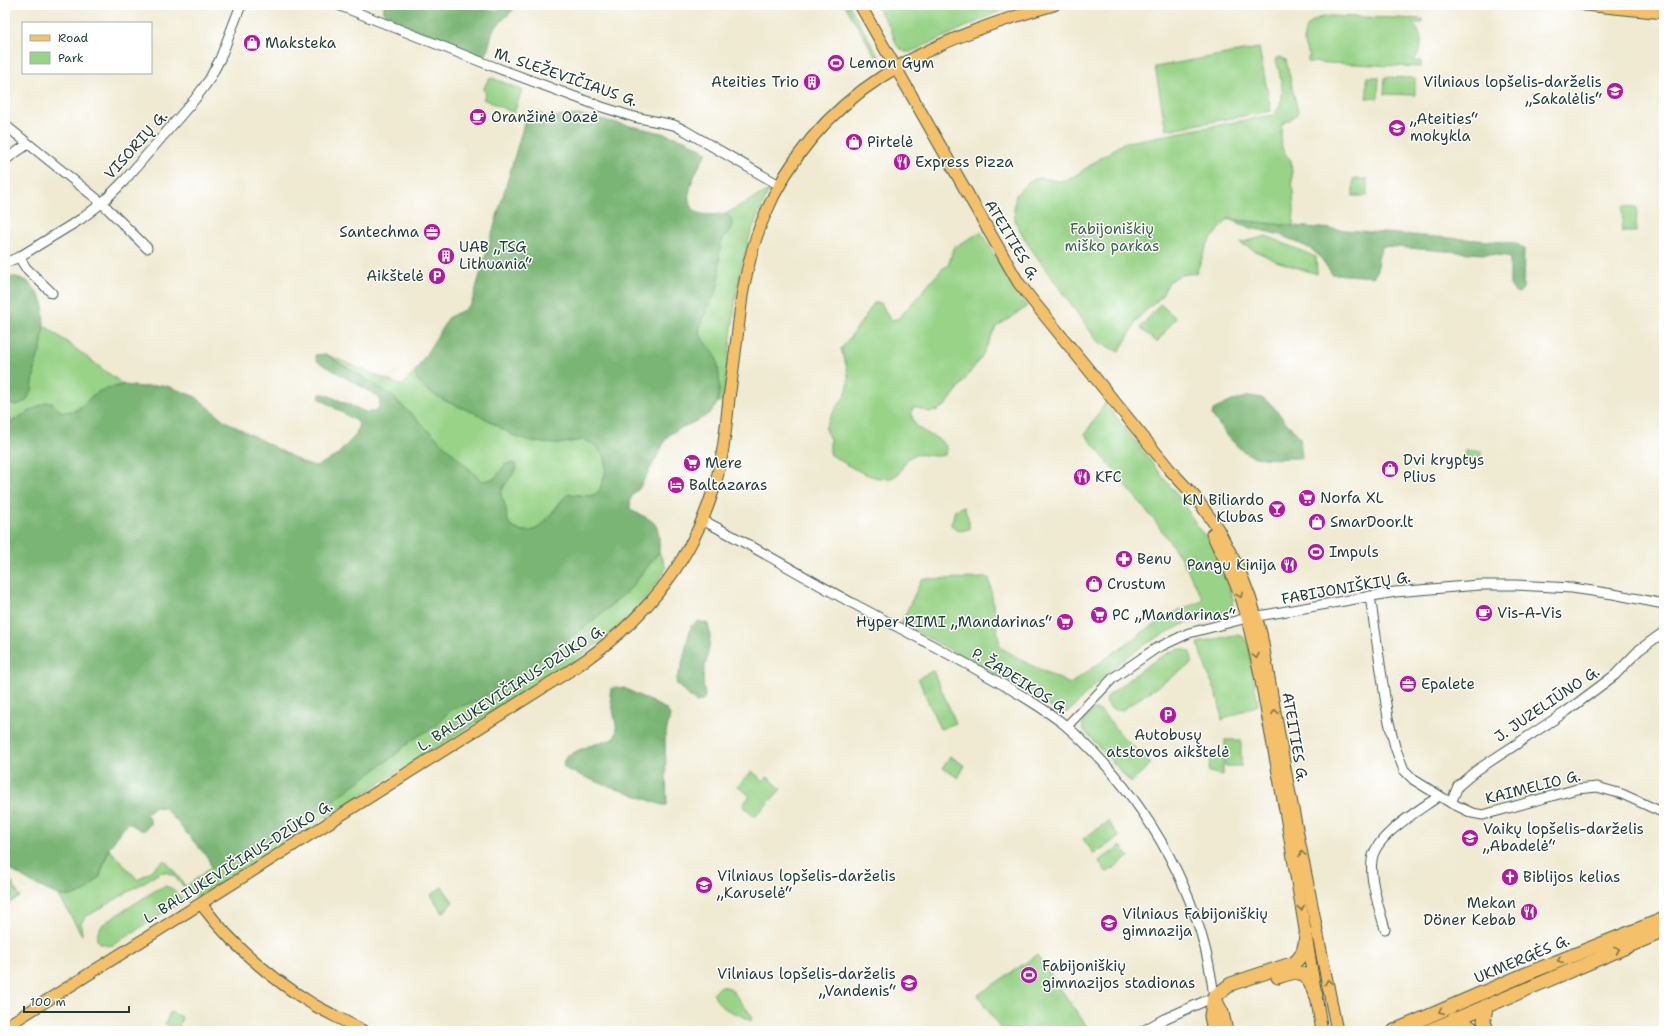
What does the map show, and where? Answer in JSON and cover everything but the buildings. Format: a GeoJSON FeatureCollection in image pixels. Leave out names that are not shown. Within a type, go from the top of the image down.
{"type":"FeatureCollection","features":[{"type":"Feature","properties":{"kind":"highway","name":"UKMERGĖS G."},"geometry":{"type":"LineString","coordinates":[[1394,1031],[1526,974],[1664,919]]}},
{"type":"Feature","properties":{"kind":"highway","name":"UKMERGĖS G."},"geometry":{"type":"LineString","coordinates":[[1428,1031],[1664,931]]}},
{"type":"Feature","properties":{"kind":"highway"},"geometry":{"type":"LineString","coordinates":[[1214,1031],[1211,1016],[1214,997],[1231,984],[1294,963],[1302,955],[1305,947],[1306,934]]}},
{"type":"Feature","properties":{"kind":"highway"},"geometry":{"type":"LineString","coordinates":[[1214,997],[1244,989],[1292,972],[1300,972],[1306,975],[1316,995]]}},
{"type":"Feature","properties":{"kind":"highway"},"geometry":{"type":"LineString","coordinates":[[1214,997],[1222,1013],[1226,1031]]}},
{"type":"Feature","properties":{"kind":"highway"},"geometry":{"type":"LineString","coordinates":[[1486,1006],[1484,1021],[1487,1031]]}},
{"type":"Feature","properties":{"kind":"highway"},"geometry":{"type":"LineString","coordinates":[[1454,1020],[1466,1024],[1476,1031]]}},
{"type":"Feature","properties":{"kind":"main road","name":"ATEITIES G."},"geometry":{"type":"LineString","coordinates":[[860,5],[1018,282],[1170,470],[1196,498],[1218,529],[1239,569],[1252,617],[1259,670],[1322,1031]]}},
{"type":"Feature","properties":{"kind":"main road","name":"L. BALIUKEVIČIAUS-DZŪKO G."},"geometry":{"type":"LineString","coordinates":[[5,1027],[593,656],[627,628],[655,598],[678,566],[702,520],[714,487],[724,441],[746,272],[763,218],[779,185],[793,163],[825,122],[849,100],[896,67],[943,45],[987,27],[1054,5]]}},
{"type":"Feature","properties":{"kind":"main road"},"geometry":{"type":"LineString","coordinates":[[1585,5],[1664,13]]}},
{"type":"Feature","properties":{"kind":"main road","name":"ATEITIES G."},"geometry":{"type":"LineString","coordinates":[[1252,617],[1262,633],[1286,774],[1337,1031]]}},
{"type":"Feature","properties":{"kind":"main road"},"geometry":{"type":"LineString","coordinates":[[201,904],[228,938],[273,977],[315,1005],[363,1031]]}},
{"type":"Feature","properties":{"kind":"street","name":"VISORIŲ G."},"geometry":{"type":"LineString","coordinates":[[5,263],[19,257],[81,219],[102,203],[160,140],[210,80],[220,59],[241,5]]}},
{"type":"Feature","properties":{"kind":"street","name":"M. SLEŽEVIČIAUS G."},"geometry":{"type":"LineString","coordinates":[[338,5],[484,63],[608,109],[634,117],[674,125],[779,185]]}},
{"type":"Feature","properties":{"kind":"street"},"geometry":{"type":"LineString","coordinates":[[5,125],[102,203],[147,248]]}},
{"type":"Feature","properties":{"kind":"street"},"geometry":{"type":"LineString","coordinates":[[5,160],[23,149],[28,144]]}},
{"type":"Feature","properties":{"kind":"street"},"geometry":{"type":"LineString","coordinates":[[19,257],[26,268],[52,293]]}},
{"type":"Feature","properties":{"kind":"street","name":"P. ŽADEIKOS G."},"geometry":{"type":"LineString","coordinates":[[702,520],[990,677],[1029,700],[1066,726],[1091,749],[1134,799],[1160,838],[1177,871],[1198,925],[1212,981],[1214,997]]}},
{"type":"Feature","properties":{"kind":"street","name":"FABIJONIŠKIŲ G."},"geometry":{"type":"LineString","coordinates":[[1066,726],[1113,678],[1131,664],[1155,649],[1189,633],[1252,617],[1395,592],[1448,587],[1515,585],[1586,590],[1664,604]]}},
{"type":"Feature","properties":{"kind":"street","name":"KAIMELIO G."},"geometry":{"type":"LineString","coordinates":[[1370,596],[1387,711],[1395,747],[1402,765],[1408,775],[1451,803],[1472,813],[1483,815],[1576,789],[1597,787],[1622,794],[1664,813]]}},
{"type":"Feature","properties":{"kind":"street","name":"J. JUZELIŪNO G."},"geometry":{"type":"LineString","coordinates":[[1451,803],[1458,786],[1477,770],[1567,711],[1615,675],[1639,650],[1664,632]]}},
{"type":"Feature","properties":{"kind":"street"},"geometry":{"type":"LineString","coordinates":[[1386,929],[1374,882],[1372,868],[1373,854],[1376,848],[1390,833],[1439,796]]}},
{"type":"Feature","properties":{"kind":"street"},"geometry":{"type":"LineString","coordinates":[[1143,1031],[1164,1019],[1214,997]]}},
{"type":"Feature","properties":{"kind":"green space"},"geometry":{"type":"Polygon","coordinates":[[[384,5],[464,5],[465,8],[497,11],[508,5],[517,6],[493,30],[485,60],[383,20],[384,5]]]}},
{"type":"Feature","properties":{"kind":"green space"},"geometry":{"type":"Polygon","coordinates":[[[845,5],[849,5],[879,57],[875,56],[845,5]]]}},
{"type":"Feature","properties":{"kind":"green space"},"geometry":{"type":"Polygon","coordinates":[[[875,5],[1013,5],[910,52],[905,52],[897,46],[890,27],[875,5]]]}},
{"type":"Feature","properties":{"kind":"green space"},"geometry":{"type":"Polygon","coordinates":[[[1331,16],[1423,19],[1423,23],[1412,23],[1419,32],[1421,42],[1421,47],[1417,57],[1413,61],[1421,61],[1421,67],[1308,62],[1308,57],[1311,57],[1306,50],[1304,43],[1306,29],[1316,20],[1331,16]]]}},
{"type":"Feature","properties":{"kind":"green space"},"geometry":{"type":"Polygon","coordinates":[[[1259,48],[1271,111],[1166,130],[1155,67],[1259,48]]]}},
{"type":"Feature","properties":{"kind":"green space","name":"Fabijoniškių miško parkas"},"geometry":{"type":"Polygon","coordinates":[[[1280,57],[1286,60],[1298,112],[1292,119],[1282,124],[1281,135],[1282,148],[1291,160],[1294,210],[1293,226],[1228,219],[1208,243],[1196,273],[1180,275],[1169,282],[1161,297],[1140,316],[1119,352],[1098,342],[1027,243],[1015,221],[1014,206],[1016,195],[1029,181],[1041,178],[1058,181],[1070,179],[1123,143],[1273,115],[1281,103],[1282,96],[1281,81],[1276,59],[1280,57]]]}},
{"type":"Feature","properties":{"kind":"green space"},"geometry":{"type":"Polygon","coordinates":[[[1367,77],[1379,77],[1378,98],[1367,98],[1367,77]]]}},
{"type":"Feature","properties":{"kind":"green space"},"geometry":{"type":"Polygon","coordinates":[[[1385,77],[1415,78],[1415,95],[1384,94],[1385,77]]]}},
{"type":"Feature","properties":{"kind":"green space"},"geometry":{"type":"Polygon","coordinates":[[[492,78],[522,90],[514,113],[483,99],[486,93],[483,90],[488,80],[492,78]]]}},
{"type":"Feature","properties":{"kind":"green space"},"geometry":{"type":"Polygon","coordinates":[[[539,112],[546,117],[581,115],[658,132],[685,140],[707,152],[692,183],[689,195],[691,205],[696,211],[702,214],[722,214],[731,218],[732,226],[723,239],[721,246],[718,286],[704,313],[699,330],[702,340],[716,356],[719,376],[718,400],[715,407],[704,417],[668,436],[639,489],[632,495],[630,500],[630,510],[646,517],[655,524],[659,534],[659,552],[629,590],[586,626],[556,648],[478,701],[455,708],[447,713],[437,725],[412,740],[391,758],[324,807],[220,866],[215,868],[211,867],[208,858],[165,808],[155,807],[146,814],[150,820],[150,824],[145,830],[140,830],[128,822],[109,848],[99,877],[87,891],[71,896],[59,896],[30,882],[5,866],[5,423],[11,422],[46,402],[52,403],[60,411],[65,412],[77,410],[95,394],[106,388],[124,385],[142,387],[162,385],[196,397],[225,421],[308,465],[317,466],[336,456],[356,435],[359,423],[319,398],[320,394],[325,394],[368,413],[378,409],[380,405],[379,397],[317,361],[315,355],[325,354],[390,394],[482,481],[494,479],[506,464],[514,463],[517,467],[503,487],[501,494],[505,504],[508,521],[515,529],[527,531],[538,528],[568,494],[590,496],[597,493],[600,489],[604,479],[606,461],[603,454],[593,444],[580,440],[549,444],[520,438],[481,416],[432,394],[418,380],[415,372],[449,317],[464,310],[472,302],[526,117],[532,113],[539,112]]]}},
{"type":"Feature","properties":{"kind":"green space"},"geometry":{"type":"Polygon","coordinates":[[[1353,179],[1367,179],[1367,196],[1353,196],[1353,179]]]}},
{"type":"Feature","properties":{"kind":"green space"},"geometry":{"type":"Polygon","coordinates":[[[769,190],[751,232],[741,268],[723,401],[718,402],[719,379],[716,357],[700,334],[699,330],[718,281],[720,261],[719,250],[725,235],[731,228],[729,217],[725,214],[769,190]]]}},
{"type":"Feature","properties":{"kind":"green space"},"geometry":{"type":"Polygon","coordinates":[[[1623,206],[1637,207],[1636,232],[1622,232],[1623,206]]]}},
{"type":"Feature","properties":{"kind":"green space"},"geometry":{"type":"Polygon","coordinates":[[[1228,219],[1293,226],[1516,243],[1524,249],[1523,289],[1519,293],[1514,291],[1510,285],[1510,258],[1507,256],[1383,246],[1378,257],[1377,272],[1373,277],[1332,274],[1320,257],[1311,249],[1281,235],[1251,228],[1228,219]]]}},
{"type":"Feature","properties":{"kind":"green space"},"geometry":{"type":"Polygon","coordinates":[[[981,232],[1027,307],[996,327],[982,356],[947,404],[937,411],[929,412],[915,407],[912,409],[912,418],[915,424],[920,429],[943,443],[947,448],[945,455],[911,456],[898,474],[891,478],[873,477],[844,463],[830,454],[830,439],[825,429],[831,416],[844,397],[848,386],[848,373],[841,349],[874,303],[881,303],[889,318],[892,320],[899,318],[943,268],[948,266],[954,247],[981,232]]]}},
{"type":"Feature","properties":{"kind":"green space"},"geometry":{"type":"Polygon","coordinates":[[[1266,236],[1316,257],[1317,274],[1276,261],[1240,243],[1266,236]]]}},
{"type":"Feature","properties":{"kind":"green space"},"geometry":{"type":"Polygon","coordinates":[[[5,277],[16,277],[27,281],[34,288],[43,302],[44,325],[41,349],[36,362],[32,390],[26,401],[17,405],[5,403],[5,277]]]}},
{"type":"Feature","properties":{"kind":"green space"},"geometry":{"type":"Polygon","coordinates":[[[1160,304],[1176,318],[1157,342],[1140,328],[1160,304]]]}},
{"type":"Feature","properties":{"kind":"green space"},"geometry":{"type":"Polygon","coordinates":[[[44,325],[124,385],[96,393],[74,411],[63,412],[46,402],[11,422],[5,423],[5,403],[17,405],[26,401],[32,390],[36,362],[41,349],[44,325]]]}},
{"type":"Feature","properties":{"kind":"green space"},"geometry":{"type":"Polygon","coordinates":[[[325,354],[402,386],[415,372],[416,376],[425,387],[445,401],[480,415],[515,437],[557,444],[585,440],[593,444],[605,457],[606,471],[599,491],[592,496],[568,494],[547,519],[534,530],[519,530],[512,527],[506,515],[505,504],[501,494],[503,487],[517,468],[514,463],[506,464],[494,479],[482,481],[390,394],[325,354]]]}},
{"type":"Feature","properties":{"kind":"green space"},"geometry":{"type":"Polygon","coordinates":[[[1251,396],[1262,398],[1273,406],[1300,437],[1302,458],[1273,459],[1249,455],[1237,446],[1212,415],[1213,410],[1234,400],[1251,396]]]}},
{"type":"Feature","properties":{"kind":"green space"},"geometry":{"type":"Polygon","coordinates":[[[1105,403],[1181,500],[1200,530],[1211,542],[1233,599],[1233,604],[1228,611],[1224,613],[1196,619],[1146,644],[1108,672],[1073,708],[1067,712],[1060,713],[1025,691],[901,623],[922,579],[989,578],[1000,647],[1025,662],[1070,684],[1143,632],[1179,610],[1202,601],[1202,597],[1181,558],[1155,521],[1085,434],[1105,403]]]}},
{"type":"Feature","properties":{"kind":"green space"},"geometry":{"type":"Polygon","coordinates":[[[1465,451],[1481,451],[1481,465],[1465,465],[1465,451]]]}},
{"type":"Feature","properties":{"kind":"green space"},"geometry":{"type":"Polygon","coordinates":[[[964,506],[969,521],[969,529],[959,531],[951,525],[955,510],[964,506]]]}},
{"type":"Feature","properties":{"kind":"green space"},"geometry":{"type":"Polygon","coordinates":[[[659,552],[666,568],[648,596],[614,630],[575,660],[201,896],[190,893],[173,875],[166,872],[161,872],[86,916],[81,923],[82,935],[59,896],[71,896],[100,877],[109,849],[138,880],[165,860],[186,887],[211,867],[215,868],[220,866],[324,807],[391,758],[412,740],[437,725],[447,713],[455,708],[465,705],[508,679],[570,638],[610,607],[628,590],[659,552]]]}},
{"type":"Feature","properties":{"kind":"green space"},"geometry":{"type":"Polygon","coordinates":[[[699,621],[708,624],[710,631],[710,644],[703,678],[705,697],[702,701],[696,702],[677,685],[676,680],[681,668],[691,626],[699,621]]]}},
{"type":"Feature","properties":{"kind":"green space"},"geometry":{"type":"Polygon","coordinates":[[[1238,634],[1243,636],[1248,644],[1258,705],[1222,720],[1219,701],[1200,653],[1198,643],[1238,634]]]}},
{"type":"Feature","properties":{"kind":"green space"},"geometry":{"type":"Polygon","coordinates":[[[1181,649],[1189,651],[1192,658],[1191,664],[1122,710],[1115,710],[1109,707],[1106,701],[1109,695],[1153,661],[1173,651],[1181,649]]]}},
{"type":"Feature","properties":{"kind":"green space"},"geometry":{"type":"Polygon","coordinates":[[[933,671],[956,723],[940,729],[918,678],[933,671]]]}},
{"type":"Feature","properties":{"kind":"green space"},"geometry":{"type":"Polygon","coordinates":[[[616,687],[624,688],[666,709],[670,715],[665,738],[667,805],[662,805],[567,770],[563,763],[572,753],[591,745],[614,739],[617,730],[610,694],[611,689],[616,687]]]}},
{"type":"Feature","properties":{"kind":"green space"},"geometry":{"type":"Polygon","coordinates":[[[1094,710],[1101,711],[1124,738],[1151,763],[1131,783],[1083,729],[1084,721],[1094,710]]]}},
{"type":"Feature","properties":{"kind":"green space"},"geometry":{"type":"Polygon","coordinates":[[[1225,740],[1241,740],[1241,766],[1225,766],[1225,740]]]}},
{"type":"Feature","properties":{"kind":"green space"},"geometry":{"type":"Polygon","coordinates":[[[1210,754],[1223,754],[1223,775],[1209,772],[1210,754]]]}},
{"type":"Feature","properties":{"kind":"green space"},"geometry":{"type":"Polygon","coordinates":[[[950,756],[965,766],[958,778],[943,768],[950,756]]]}},
{"type":"Feature","properties":{"kind":"green space"},"geometry":{"type":"Polygon","coordinates":[[[752,771],[763,781],[768,777],[781,789],[755,817],[742,805],[750,796],[738,786],[752,771]]]}},
{"type":"Feature","properties":{"kind":"green space"},"geometry":{"type":"Polygon","coordinates":[[[1108,821],[1119,837],[1094,854],[1083,839],[1108,821]]]}},
{"type":"Feature","properties":{"kind":"green space"},"geometry":{"type":"Polygon","coordinates":[[[1121,846],[1129,857],[1106,873],[1099,861],[1121,846]]]}},
{"type":"Feature","properties":{"kind":"green space"},"geometry":{"type":"Polygon","coordinates":[[[10,880],[20,897],[7,904],[5,901],[5,882],[10,880]]]}},
{"type":"Feature","properties":{"kind":"green space"},"geometry":{"type":"Polygon","coordinates":[[[165,886],[173,889],[184,900],[113,945],[108,946],[103,943],[101,945],[97,940],[97,934],[103,924],[156,890],[165,886]]]}},
{"type":"Feature","properties":{"kind":"green space"},"geometry":{"type":"Polygon","coordinates":[[[442,887],[453,902],[443,913],[431,895],[442,887]]]}},
{"type":"Feature","properties":{"kind":"green space","name":"Fabijoniškių gimnazijos stadionas"},"geometry":{"type":"Polygon","coordinates":[[[1037,955],[1090,1031],[1002,1031],[978,995],[1037,955]]]}},
{"type":"Feature","properties":{"kind":"green space"},"geometry":{"type":"Polygon","coordinates":[[[720,986],[730,988],[752,1016],[751,1021],[729,1011],[720,1005],[713,993],[720,986]]]}},
{"type":"Feature","properties":{"kind":"green space"},"geometry":{"type":"Polygon","coordinates":[[[170,1012],[182,1017],[178,1029],[165,1024],[170,1012]]]}},
{"type":"Feature","properties":{"kind":"place","name":"Maksteka"},"geometry":{"type":"Point","coordinates":[252,43]}},
{"type":"Feature","properties":{"kind":"place","name":"Lemon Gym"},"geometry":{"type":"Point","coordinates":[836,63]}},
{"type":"Feature","properties":{"kind":"place","name":"Ateities Trio"},"geometry":{"type":"Point","coordinates":[812,82]}},
{"type":"Feature","properties":{"kind":"place","name":"Vilniaus lopšelis-darželis „Sakalėlis“"},"geometry":{"type":"Point","coordinates":[1615,91]}},
{"type":"Feature","properties":{"kind":"place","name":"Oranžinė Oazė"},"geometry":{"type":"Point","coordinates":[478,117]}},
{"type":"Feature","properties":{"kind":"place","name":"„Ateities“ mokykla"},"geometry":{"type":"Point","coordinates":[1397,128]}},
{"type":"Feature","properties":{"kind":"place","name":"Pirtelė"},"geometry":{"type":"Point","coordinates":[854,142]}},
{"type":"Feature","properties":{"kind":"place","name":"Express Pizza"},"geometry":{"type":"Point","coordinates":[902,162]}},
{"type":"Feature","properties":{"kind":"place","name":"Santechma"},"geometry":{"type":"Point","coordinates":[432,232]}},
{"type":"Feature","properties":{"kind":"place","name":"UAB „TSG Lithuania“"},"geometry":{"type":"Point","coordinates":[446,256]}},
{"type":"Feature","properties":{"kind":"place","name":"Aikštelė"},"geometry":{"type":"Point","coordinates":[437,276]}},
{"type":"Feature","properties":{"kind":"place","name":"Mere"},"geometry":{"type":"Point","coordinates":[692,463]}},
{"type":"Feature","properties":{"kind":"place","name":"Dvi kryptys Plius"},"geometry":{"type":"Point","coordinates":[1390,469]}},
{"type":"Feature","properties":{"kind":"place","name":"KFC"},"geometry":{"type":"Point","coordinates":[1082,477]}},
{"type":"Feature","properties":{"kind":"place","name":"Baltazaras"},"geometry":{"type":"Point","coordinates":[676,485]}},
{"type":"Feature","properties":{"kind":"place","name":"Norfa XL"},"geometry":{"type":"Point","coordinates":[1307,498]}},
{"type":"Feature","properties":{"kind":"place","name":"KN Biliardo Klubas"},"geometry":{"type":"Point","coordinates":[1277,509]}},
{"type":"Feature","properties":{"kind":"place","name":"SmarDoor.lt"},"geometry":{"type":"Point","coordinates":[1317,522]}},
{"type":"Feature","properties":{"kind":"place","name":"Impuls"},"geometry":{"type":"Point","coordinates":[1316,552]}},
{"type":"Feature","properties":{"kind":"place","name":"Benu"},"geometry":{"type":"Point","coordinates":[1124,559]}},
{"type":"Feature","properties":{"kind":"place","name":"Pangu Kinija"},"geometry":{"type":"Point","coordinates":[1289,565]}},
{"type":"Feature","properties":{"kind":"place","name":"Crustum"},"geometry":{"type":"Point","coordinates":[1094,584]}},
{"type":"Feature","properties":{"kind":"place","name":"Vis-A-Vis"},"geometry":{"type":"Point","coordinates":[1484,613]}},
{"type":"Feature","properties":{"kind":"place","name":"PC „Mandarinas“"},"geometry":{"type":"Point","coordinates":[1099,615]}},
{"type":"Feature","properties":{"kind":"place","name":"Hyper RIMI „Mandarinas“"},"geometry":{"type":"Point","coordinates":[1065,622]}},
{"type":"Feature","properties":{"kind":"place","name":"Epalete"},"geometry":{"type":"Point","coordinates":[1408,684]}},
{"type":"Feature","properties":{"kind":"place","name":"Autobusų atstovos aikštelė"},"geometry":{"type":"Point","coordinates":[1168,715]}},
{"type":"Feature","properties":{"kind":"place","name":"Vaikų lopšelis-darželis „Abadelė“"},"geometry":{"type":"Point","coordinates":[1470,838]}},
{"type":"Feature","properties":{"kind":"place","name":"Biblijos kelias"},"geometry":{"type":"Point","coordinates":[1510,877]}},
{"type":"Feature","properties":{"kind":"place","name":"Vilniaus lopšelis-darželis „Karuselė“"},"geometry":{"type":"Point","coordinates":[704,885]}},
{"type":"Feature","properties":{"kind":"place","name":"Mekan Döner Kebab"},"geometry":{"type":"Point","coordinates":[1529,912]}},
{"type":"Feature","properties":{"kind":"place","name":"Vilniaus Fabijoniškių gimnazija"},"geometry":{"type":"Point","coordinates":[1109,923]}},
{"type":"Feature","properties":{"kind":"place","name":"Fabijoniškių gimnazijos stadionas"},"geometry":{"type":"Point","coordinates":[1029,975]}},
{"type":"Feature","properties":{"kind":"place","name":"Vilniaus lopšelis-darželis „Vandenis“"},"geometry":{"type":"Point","coordinates":[909,983]}}]}
